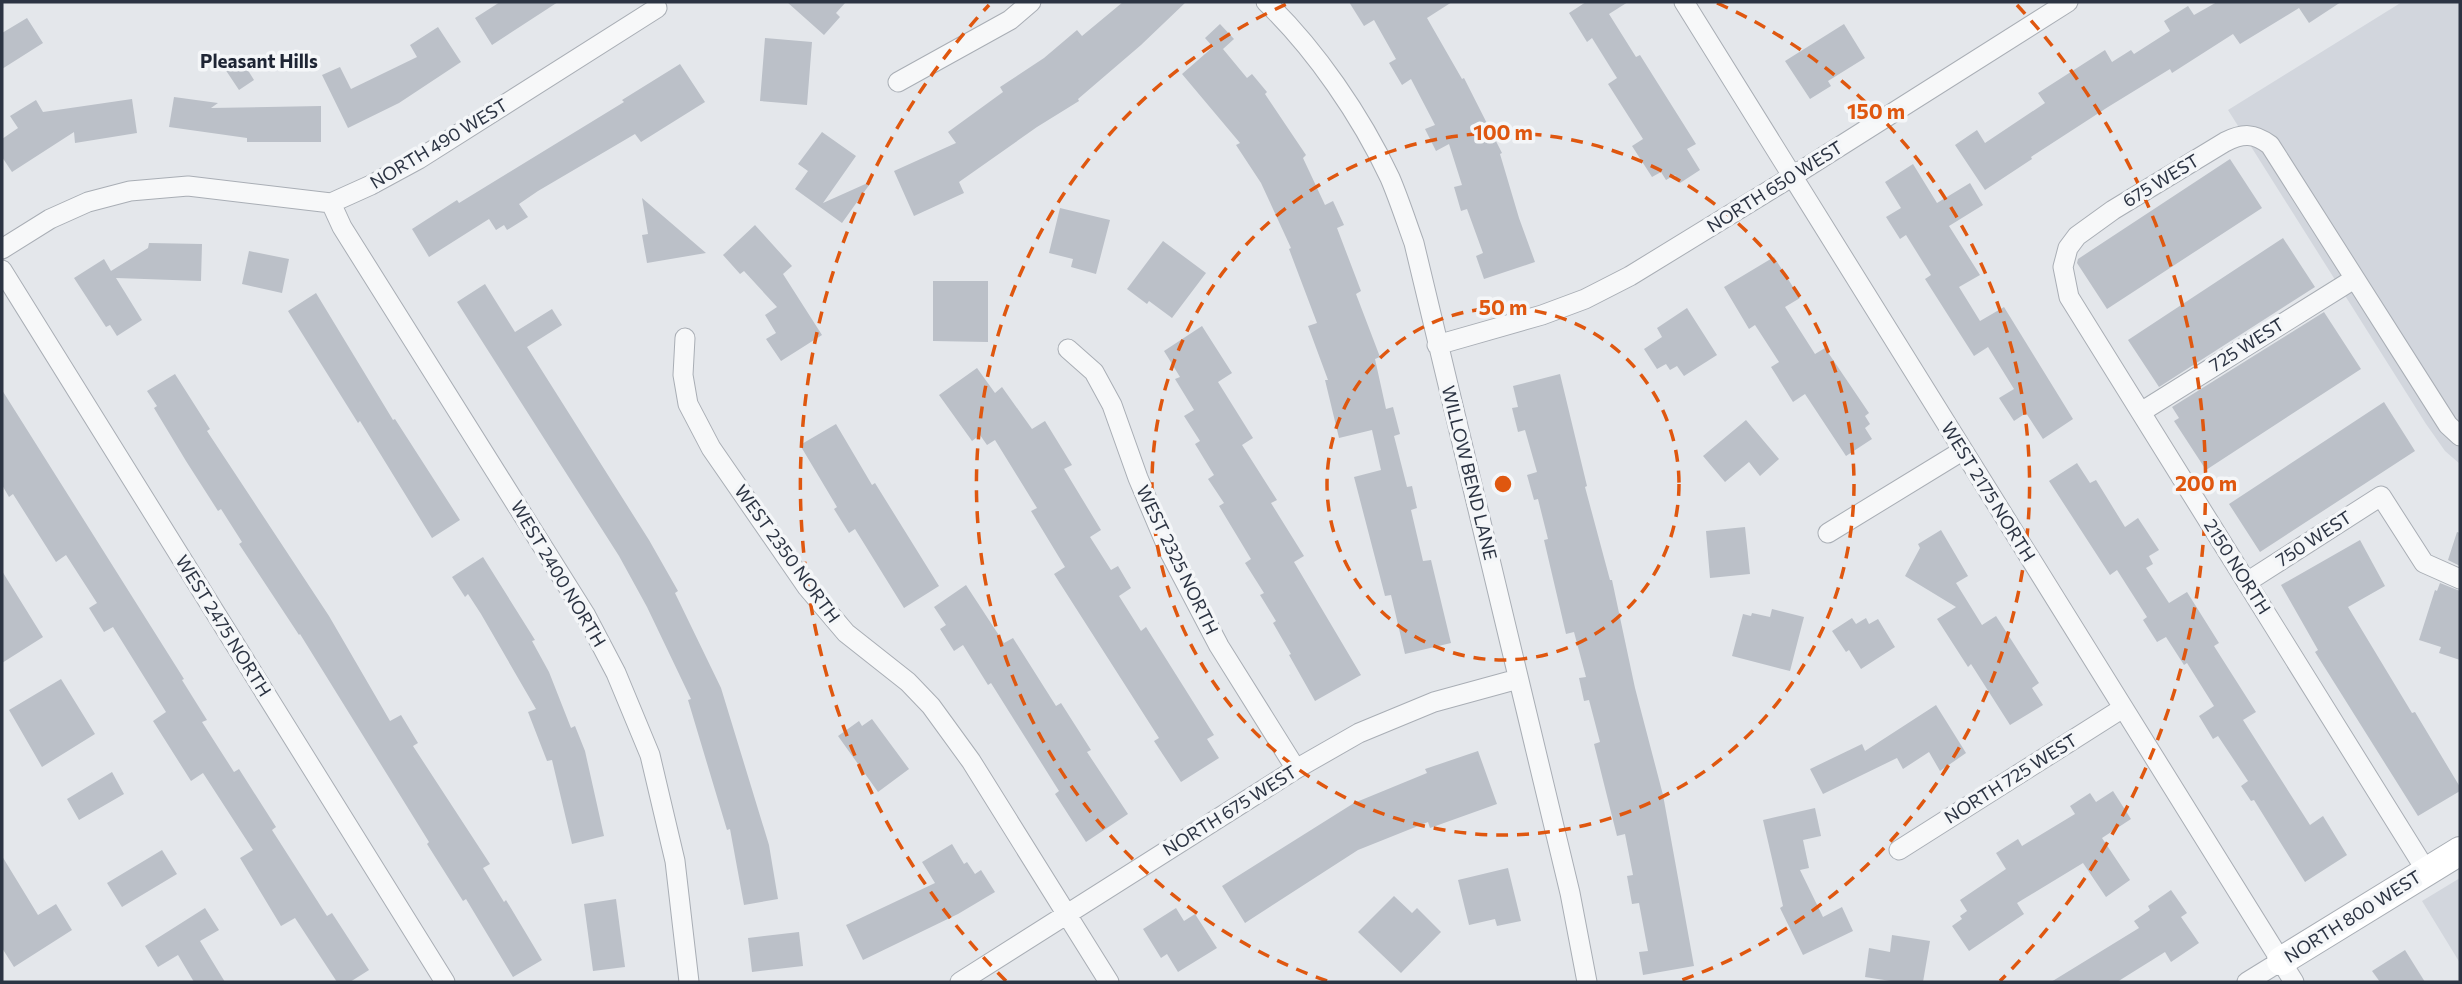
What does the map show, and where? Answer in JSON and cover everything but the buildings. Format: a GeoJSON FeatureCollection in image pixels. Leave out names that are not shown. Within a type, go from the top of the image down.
{"type":"FeatureCollection","features":[{"type":"Feature","properties":{"kind":"street"},"geometry":{"type":"LineString","coordinates":[[898,82],[1010,20],[1031,2]]}},
{"type":"Feature","properties":{"kind":"street","name":"WILLOW BEND LANE"},"geometry":{"type":"LineString","coordinates":[[1266,2],[1286,21],[1342,93],[1389,177],[1414,243],[1570,892],[1587,982]]}},
{"type":"Feature","properties":{"kind":"street","name":"WEST 2175 NORTH"},"geometry":{"type":"LineString","coordinates":[[1684,2],[2287,972]]}},
{"type":"Feature","properties":{"kind":"street","name":"NORTH 650 WEST"},"geometry":{"type":"LineString","coordinates":[[1437,345],[1542,315],[1585,299],[1630,276],[2068,2]]}},
{"type":"Feature","properties":{"kind":"street","name":"NORTH 490 WEST"},"geometry":{"type":"LineString","coordinates":[[331,203],[419,159],[657,8]]}},
{"type":"Feature","properties":{"kind":"street","name":"675 WEST"},"geometry":{"type":"LineString","coordinates":[[2065,256],[2086,227],[2225,142],[2251,134],[2270,145],[2354,279]]}},
{"type":"Feature","properties":{"kind":"street"},"geometry":{"type":"LineString","coordinates":[[2,249],[50,219],[88,202],[130,191],[188,186],[331,203]]}},
{"type":"Feature","properties":{"kind":"street","name":"WEST 2400 NORTH"},"geometry":{"type":"LineString","coordinates":[[331,203],[342,227],[585,614],[616,673],[650,755],[657,782],[675,862],[689,982]]}},
{"type":"Feature","properties":{"kind":"street","name":"2150 NORTH"},"geometry":{"type":"LineString","coordinates":[[2065,256],[2063,267],[2069,297],[2427,872]]}},
{"type":"Feature","properties":{"kind":"street","name":"WEST 2475 NORTH"},"geometry":{"type":"LineString","coordinates":[[2,270],[445,982]]}},
{"type":"Feature","properties":{"kind":"street"},"geometry":{"type":"LineString","coordinates":[[2354,279],[2448,425],[2460,436]]}},
{"type":"Feature","properties":{"kind":"street","name":"725 WEST"},"geometry":{"type":"LineString","coordinates":[[2141,412],[2354,279]]}},
{"type":"Feature","properties":{"kind":"street","name":"WEST 2350 NORTH"},"geometry":{"type":"LineString","coordinates":[[685,338],[683,375],[688,404],[710,448],[807,587],[846,633],[908,682],[931,706],[971,761],[1109,982]]}},
{"type":"Feature","properties":{"kind":"street","name":"WEST 2325 NORTH"},"geometry":{"type":"LineString","coordinates":[[1068,349],[1094,372],[1112,405],[1138,478],[1168,549],[1219,646],[1296,769]]}},
{"type":"Feature","properties":{"kind":"street"},"geometry":{"type":"LineString","coordinates":[[1828,533],[1962,451]]}},
{"type":"Feature","properties":{"kind":"street","name":"750 WEST"},"geometry":{"type":"LineString","coordinates":[[2247,582],[2381,496],[2424,563],[2460,579]]}},
{"type":"Feature","properties":{"kind":"street","name":"NORTH 675 WEST"},"geometry":{"type":"LineString","coordinates":[[960,982],[1296,769],[1359,733],[1434,702],[1518,679]]}},
{"type":"Feature","properties":{"kind":"street","name":"NORTH 725 WEST"},"geometry":{"type":"LineString","coordinates":[[1899,850],[2123,708]]}},
{"type":"Feature","properties":{"kind":"street","name":"NORTH 800 WEST"},"geometry":{"type":"LineString","coordinates":[[2247,982],[2287,972],[2460,851]]}},
{"type":"Feature","properties":{"kind":"shaded area"},"geometry":{"type":"Polygon","coordinates":[[[2402,2],[2460,2],[2460,464],[2445,451],[2426,424],[2228,110],[2402,2]]]}},
{"type":"Feature","properties":{"kind":"shaded area"},"geometry":{"type":"Polygon","coordinates":[[[2460,878],[2460,963],[2422,901],[2460,878]]]}},
{"type":"Feature","properties":{"kind":"district","name":"Pleasant Hills"},"geometry":{"type":"Point","coordinates":[259,61]}}]}
